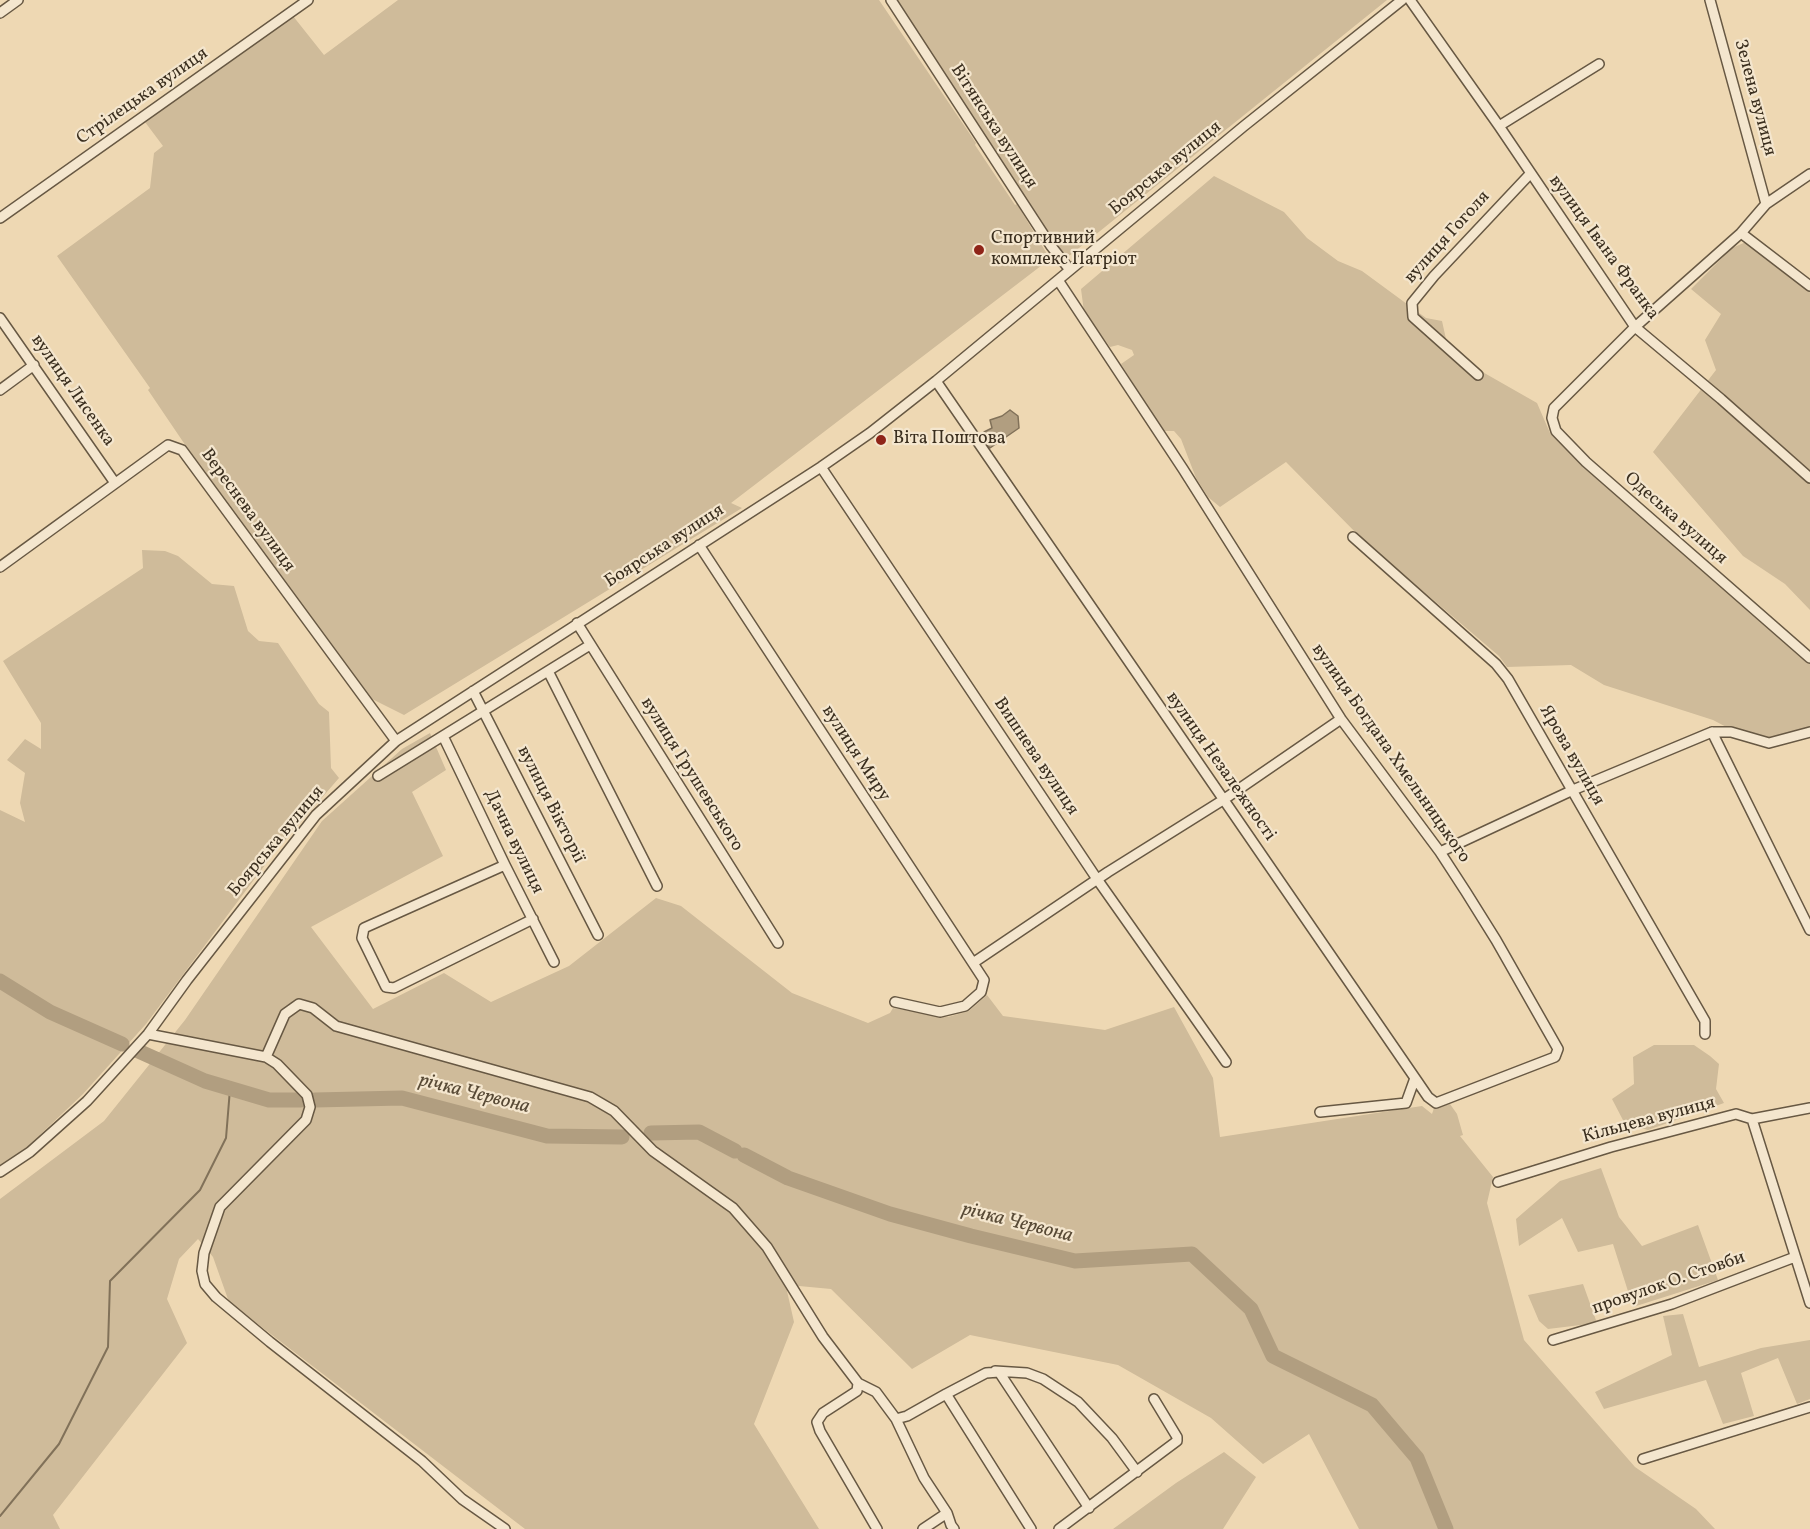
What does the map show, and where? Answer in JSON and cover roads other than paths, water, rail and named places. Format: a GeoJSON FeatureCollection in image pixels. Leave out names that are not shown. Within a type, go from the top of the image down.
{"type":"FeatureCollection","features":[{"type":"Feature","properties":{"kind":"street"},"geometry":{"type":"LineString","coordinates":[[0,13],[18,0]]}},
{"type":"Feature","properties":{"kind":"street","name":"Вітянська вулиця"},"geometry":{"type":"LineString","coordinates":[[891,0],[1051,246],[1070,270]]}},
{"type":"Feature","properties":{"kind":"street","name":"Боярська вулиця"},"geometry":{"type":"LineString","coordinates":[[0,1172],[30,1152],[87,1101],[148,1034],[194,970],[316,815],[396,741],[870,433],[1244,126],[1402,0]]}},
{"type":"Feature","properties":{"kind":"street","name":"вулиця Івана Франка"},"geometry":{"type":"LineString","coordinates":[[1410,0],[1499,126],[1635,327],[1810,478]]}},
{"type":"Feature","properties":{"kind":"street","name":"Зелена вулиця"},"geometry":{"type":"LineString","coordinates":[[1710,0],[1766,204]]}},
{"type":"Feature","properties":{"kind":"street","name":"Стрілецька вулиця"},"geometry":{"type":"LineString","coordinates":[[0,218],[306,1]]}},
{"type":"Feature","properties":{"kind":"street"},"geometry":{"type":"LineString","coordinates":[[1499,126],[1599,64]]}},
{"type":"Feature","properties":{"kind":"street","name":"вулиця Гоголя"},"geometry":{"type":"LineString","coordinates":[[1478,375],[1413,317],[1412,303],[1434,276],[1530,174]]}},
{"type":"Feature","properties":{"kind":"street"},"geometry":{"type":"LineString","coordinates":[[1635,327],[1742,233],[1766,204],[1810,174]]}},
{"type":"Feature","properties":{"kind":"street"},"geometry":{"type":"LineString","coordinates":[[1742,233],[1810,286]]}},
{"type":"Feature","properties":{"kind":"street","name":"вулиця Богдана Хмельницького"},"geometry":{"type":"LineString","coordinates":[[1058,280],[1190,479],[1341,719],[1440,852],[1496,940],[1558,1049],[1555,1057],[1436,1103],[1428,1097],[1415,1078]]}},
{"type":"Feature","properties":{"kind":"street","name":"вулиця Лисенка"},"geometry":{"type":"LineString","coordinates":[[0,318],[115,483]]}},
{"type":"Feature","properties":{"kind":"street","name":"Одеська вулиця"},"geometry":{"type":"LineString","coordinates":[[1635,327],[1554,408],[1552,418],[1556,430],[1622,495],[1810,658]]}},
{"type":"Feature","properties":{"kind":"street"},"geometry":{"type":"LineString","coordinates":[[0,390],[34,365]]}},
{"type":"Feature","properties":{"kind":"street","name":"вулиця Незалежності"},"geometry":{"type":"LineString","coordinates":[[936,381],[1415,1078]]}},
{"type":"Feature","properties":{"kind":"street","name":"Вереснева вулиця"},"geometry":{"type":"LineString","coordinates":[[0,567],[168,445],[182,450],[396,741]]}},
{"type":"Feature","properties":{"kind":"street","name":"Вишнева вулиця"},"geometry":{"type":"LineString","coordinates":[[820,467],[1097,879],[1226,1062]]}},
{"type":"Feature","properties":{"kind":"street","name":"Ярова вулиця"},"geometry":{"type":"LineString","coordinates":[[1353,537],[1496,664],[1508,679],[1573,790],[1607,855],[1705,1021],[1705,1034]]}},
{"type":"Feature","properties":{"kind":"street","name":"вулиця Миру"},"geometry":{"type":"LineString","coordinates":[[699,545],[984,980],[981,992],[965,1006],[940,1012],[895,1002]]}},
{"type":"Feature","properties":{"kind":"street","name":"вулиця Грушевського"},"geometry":{"type":"LineString","coordinates":[[577,623],[778,943]]}},
{"type":"Feature","properties":{"kind":"street"},"geometry":{"type":"LineString","coordinates":[[378,776],[590,645]]}},
{"type":"Feature","properties":{"kind":"street"},"geometry":{"type":"LineString","coordinates":[[548,672],[657,886]]}},
{"type":"Feature","properties":{"kind":"street","name":"вулиця Вікторії"},"geometry":{"type":"LineString","coordinates":[[472,691],[598,934]]}},
{"type":"Feature","properties":{"kind":"street"},"geometry":{"type":"LineString","coordinates":[[973,963],[1097,879],[1223,800],[1341,719]]}},
{"type":"Feature","properties":{"kind":"street"},"geometry":{"type":"LineString","coordinates":[[1712,732],[1810,930]]}},
{"type":"Feature","properties":{"kind":"street"},"geometry":{"type":"LineString","coordinates":[[1440,852],[1573,790],[1712,732],[1731,732],[1769,742],[1810,732]]}},
{"type":"Feature","properties":{"kind":"street","name":"Дачна вулиця"},"geometry":{"type":"LineString","coordinates":[[443,736],[554,962]]}},
{"type":"Feature","properties":{"kind":"street"},"geometry":{"type":"LineString","coordinates":[[505,865],[364,928],[362,938],[386,987],[394,988],[533,919]]}},
{"type":"Feature","properties":{"kind":"street"},"geometry":{"type":"LineString","coordinates":[[266,1057],[285,1014],[299,1004],[313,1008],[336,1026],[590,1096],[614,1112],[652,1151],[732,1208],[767,1247],[823,1338],[858,1383],[876,1392],[896,1419],[924,1478],[947,1513],[954,1529]]}},
{"type":"Feature","properties":{"kind":"street"},"geometry":{"type":"LineString","coordinates":[[148,1034],[266,1057],[278,1064],[307,1095],[310,1107],[306,1120],[220,1207],[204,1253],[202,1271],[205,1284],[234,1312],[422,1461],[462,1499],[505,1529]]}},
{"type":"Feature","properties":{"kind":"street"},"geometry":{"type":"LineString","coordinates":[[1320,1112],[1406,1103],[1415,1078]]}},
{"type":"Feature","properties":{"kind":"street","name":"Кільцева вулиця"},"geometry":{"type":"LineString","coordinates":[[1498,1182],[1736,1114],[1752,1119],[1810,1108]]}},
{"type":"Feature","properties":{"kind":"street"},"geometry":{"type":"LineString","coordinates":[[1752,1119],[1810,1303]]}},
{"type":"Feature","properties":{"kind":"street","name":"провулок О. Стовби"},"geometry":{"type":"LineString","coordinates":[[1553,1340],[1672,1304],[1795,1257]]}},
{"type":"Feature","properties":{"kind":"street"},"geometry":{"type":"LineString","coordinates":[[896,1419],[907,1416],[993,1371],[1028,1372],[1078,1402],[1112,1438],[1137,1472]]}},
{"type":"Feature","properties":{"kind":"street"},"geometry":{"type":"LineString","coordinates":[[993,1371],[999,1371],[1003,1376],[1089,1508]]}},
{"type":"Feature","properties":{"kind":"street"},"geometry":{"type":"LineString","coordinates":[[858,1383],[857,1391],[823,1413],[817,1422],[877,1529]]}},
{"type":"Feature","properties":{"kind":"street"},"geometry":{"type":"LineString","coordinates":[[946,1394],[1031,1529]]}},
{"type":"Feature","properties":{"kind":"street"},"geometry":{"type":"LineString","coordinates":[[1059,1529],[1177,1441],[1177,1437],[1154,1399]]}},
{"type":"Feature","properties":{"kind":"street"},"geometry":{"type":"LineString","coordinates":[[1643,1459],[1810,1407]]}},
{"type":"Feature","properties":{"kind":"street"},"geometry":{"type":"LineString","coordinates":[[923,1529],[947,1513]]}},
{"type":"Feature","properties":{"kind":"waterway","name":"річка Червона"},"geometry":{"type":"LineString","coordinates":[[0,981],[50,1012],[122,1044]]}},
{"type":"Feature","properties":{"kind":"waterway"},"geometry":{"type":"LineString","coordinates":[[136,1050],[205,1081],[269,1100],[301,1100]]}},
{"type":"Feature","properties":{"kind":"waterway"},"geometry":{"type":"LineString","coordinates":[[0,1516],[59,1444],[108,1347],[110,1281],[200,1190],[226,1138],[230,1089]]}},
{"type":"Feature","properties":{"kind":"waterway","name":"річка Червона"},"geometry":{"type":"LineString","coordinates":[[315,1100],[402,1098],[547,1136],[622,1137]]}},
{"type":"Feature","properties":{"kind":"waterway"},"geometry":{"type":"LineString","coordinates":[[651,1133],[699,1132],[735,1151]]}},
{"type":"Feature","properties":{"kind":"waterway","name":"річка Червона"},"geometry":{"type":"LineString","coordinates":[[744,1155],[788,1178],[890,1214],[1075,1261],[1192,1254],[1251,1309],[1273,1356],[1372,1405],[1417,1458],[1446,1529]]}},
{"type":"Feature","properties":{"kind":"place","name":"Спортивний комплекс Патріот"},"geometry":{"type":"Point","coordinates":[979,250]}},
{"type":"Feature","properties":{"kind":"place","name":"Віта Поштова"},"geometry":{"type":"Point","coordinates":[881,440]}}]}
